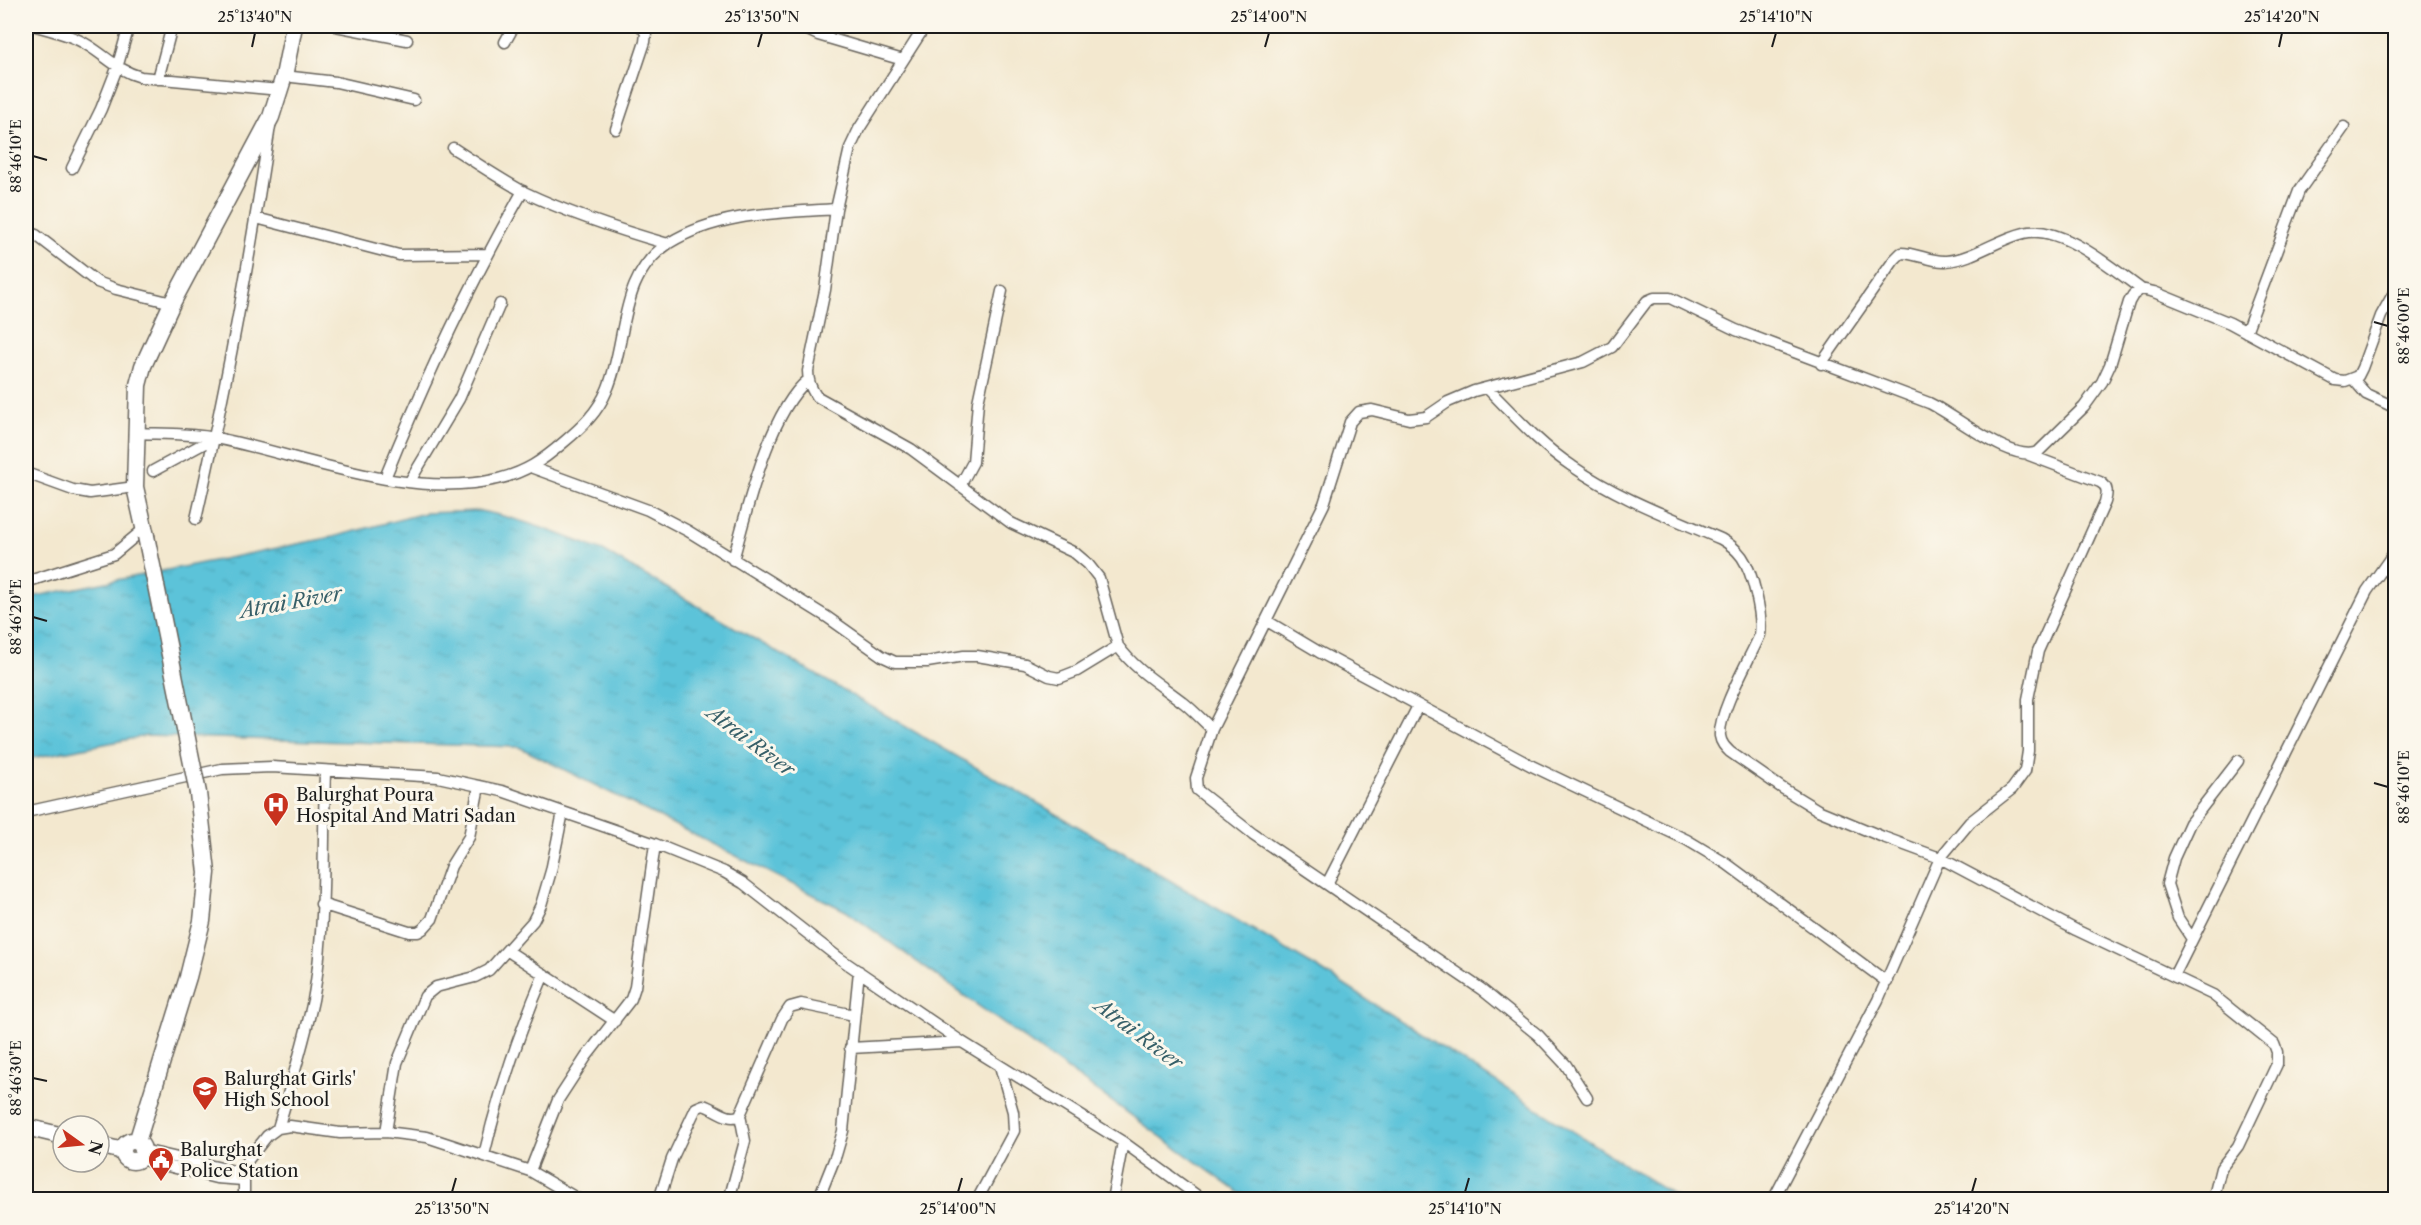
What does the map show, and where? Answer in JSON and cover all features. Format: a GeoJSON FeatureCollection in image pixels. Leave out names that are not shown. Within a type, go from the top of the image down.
{"type":"FeatureCollection","features":[{"type":"Feature","properties":{"kind":"main road"},"geometry":{"type":"LineString","coordinates":[[111,1147],[136,1151],[188,977],[202,921],[207,873],[198,793],[135,487],[138,385],[140,375],[172,303],[271,117],[282,83],[294,26]]}},
{"type":"Feature","properties":{"kind":"main road"},"geometry":{"type":"LineString","coordinates":[[26,1127],[51,1133]]}},
{"type":"Feature","properties":{"kind":"street"},"geometry":{"type":"LineString","coordinates":[[36,26],[68,31],[117,68],[141,77],[282,83],[336,82],[414,100]]}},
{"type":"Feature","properties":{"kind":"street"},"geometry":{"type":"LineString","coordinates":[[72,168],[101,109],[117,68],[129,26]]}},
{"type":"Feature","properties":{"kind":"street"},"geometry":{"type":"LineString","coordinates":[[158,78],[172,26]]}},
{"type":"Feature","properties":{"kind":"street"},"geometry":{"type":"LineString","coordinates":[[336,26],[407,40]]}},
{"type":"Feature","properties":{"kind":"street"},"geometry":{"type":"LineString","coordinates":[[505,42],[514,26]]}},
{"type":"Feature","properties":{"kind":"street"},"geometry":{"type":"LineString","coordinates":[[616,129],[645,42],[646,33],[641,26]]}},
{"type":"Feature","properties":{"kind":"street"},"geometry":{"type":"LineString","coordinates":[[799,26],[818,35],[903,60]]}},
{"type":"Feature","properties":{"kind":"street"},"geometry":{"type":"LineString","coordinates":[[925,26],[864,120],[850,148],[836,209],[825,290],[808,380],[816,396],[911,449],[1011,523],[1075,553],[1088,564],[1099,578],[1118,646],[1148,676],[1186,705],[1212,729]]}},
{"type":"Feature","properties":{"kind":"street"},"geometry":{"type":"LineString","coordinates":[[196,519],[215,438],[256,218],[271,117]]}},
{"type":"Feature","properties":{"kind":"street"},"geometry":{"type":"LineString","coordinates":[[2246,332],[2300,191],[2344,127]]}},
{"type":"Feature","properties":{"kind":"street"},"geometry":{"type":"LineString","coordinates":[[453,148],[524,191],[614,228],[668,244]]}},
{"type":"Feature","properties":{"kind":"street"},"geometry":{"type":"LineString","coordinates":[[385,478],[439,350],[487,254],[524,191]]}},
{"type":"Feature","properties":{"kind":"street"},"geometry":{"type":"LineString","coordinates":[[135,433],[215,438],[341,471],[385,478],[468,483],[495,480],[532,468],[584,425],[602,400],[611,378],[628,301],[644,271],[668,244],[698,228],[722,221],[767,214],[836,209]]}},
{"type":"Feature","properties":{"kind":"street"},"geometry":{"type":"LineString","coordinates":[[256,218],[399,255],[487,254]]}},
{"type":"Feature","properties":{"kind":"street"},"geometry":{"type":"LineString","coordinates":[[26,232],[36,236],[97,282],[172,303]]}},
{"type":"Feature","properties":{"kind":"street"},"geometry":{"type":"LineString","coordinates":[[1821,364],[1901,253],[1945,262],[1964,257],[2025,232],[2039,233],[2084,248],[2141,289],[2190,307],[2246,332],[2335,380],[2353,379],[2362,368],[2381,316],[2396,289]]}},
{"type":"Feature","properties":{"kind":"street"},"geometry":{"type":"LineString","coordinates":[[2029,455],[2039,451],[2095,394],[2110,365],[2129,302],[2133,295],[2141,289]]}},
{"type":"Feature","properties":{"kind":"street"},"geometry":{"type":"LineString","coordinates":[[960,486],[973,462],[978,402],[1002,291]]}},
{"type":"Feature","properties":{"kind":"street"},"geometry":{"type":"LineString","coordinates":[[1587,1098],[1566,1065],[1538,1035],[1481,989],[1253,834],[1197,790],[1196,778],[1212,729],[1324,504],[1353,417],[1364,410],[1416,420],[1435,413],[1457,398],[1598,356],[1621,338],[1647,301],[1662,297],[1821,364],[1929,403],[2000,445],[2100,482],[2107,488],[2107,495],[2038,651],[2028,699],[2028,751],[2025,771],[2012,789],[1970,822],[1940,858],[1887,982],[1773,1200]]}},
{"type":"Feature","properties":{"kind":"street"},"geometry":{"type":"LineString","coordinates":[[410,481],[459,399],[500,304]]}},
{"type":"Feature","properties":{"kind":"street"},"geometry":{"type":"LineString","coordinates":[[2353,379],[2366,394],[2396,408]]}},
{"type":"Feature","properties":{"kind":"street"},"geometry":{"type":"LineString","coordinates":[[733,560],[756,480],[780,418],[795,391],[808,380]]}},
{"type":"Feature","properties":{"kind":"street"},"geometry":{"type":"LineString","coordinates":[[1487,388],[1534,435],[1578,470],[1622,497],[1721,539],[1733,546],[1744,559],[1759,603],[1762,625],[1760,635],[1723,717],[1720,737],[1723,745],[1782,788],[1818,810],[1940,858],[2076,930],[2213,995],[2274,1044],[2277,1064],[2238,1146],[2221,1168],[2213,1200]]}},
{"type":"Feature","properties":{"kind":"street"},"geometry":{"type":"LineString","coordinates":[[153,471],[215,438]]}},
{"type":"Feature","properties":{"kind":"street"},"geometry":{"type":"LineString","coordinates":[[532,468],[648,510],[688,531],[827,617],[882,656],[895,662],[927,662],[977,656],[1025,664],[1049,676],[1059,678],[1077,672],[1118,646]]}},
{"type":"Feature","properties":{"kind":"street"},"geometry":{"type":"LineString","coordinates":[[26,473],[73,490],[90,493],[135,487]]}},
{"type":"Feature","properties":{"kind":"street"},"geometry":{"type":"LineString","coordinates":[[26,582],[108,556],[145,532]]}},
{"type":"Feature","properties":{"kind":"street"},"geometry":{"type":"LineString","coordinates":[[2174,976],[2367,591],[2396,550]]}},
{"type":"Feature","properties":{"kind":"street"},"geometry":{"type":"LineString","coordinates":[[1267,621],[1418,706],[1532,766],[1687,840],[1727,864],[1887,982]]}},
{"type":"Feature","properties":{"kind":"street"},"geometry":{"type":"LineString","coordinates":[[1327,884],[1418,706]]}},
{"type":"Feature","properties":{"kind":"street"},"geometry":{"type":"LineString","coordinates":[[2192,939],[2178,918],[2166,884],[2174,858],[2190,823],[2238,761]]}},
{"type":"Feature","properties":{"kind":"street"},"geometry":{"type":"LineString","coordinates":[[26,812],[222,770],[272,767],[438,777],[502,791],[655,844],[724,872],[743,883],[859,971],[962,1042],[1123,1142],[1203,1200]]}},
{"type":"Feature","properties":{"kind":"street"},"geometry":{"type":"LineString","coordinates":[[278,1128],[313,998],[321,904],[326,771]]}},
{"type":"Feature","properties":{"kind":"street"},"geometry":{"type":"LineString","coordinates":[[321,904],[409,932],[423,930],[432,919],[451,866],[469,837],[479,786]]}},
{"type":"Feature","properties":{"kind":"street"},"geometry":{"type":"LineString","coordinates":[[386,1132],[397,1063],[425,996],[436,987],[475,978],[489,970],[533,921],[541,905],[551,871],[563,812]]}},
{"type":"Feature","properties":{"kind":"street"},"geometry":{"type":"LineString","coordinates":[[530,1171],[558,1100],[586,1057],[631,999],[635,987],[655,844]]}},
{"type":"Feature","properties":{"kind":"street"},"geometry":{"type":"LineString","coordinates":[[508,951],[615,1021]]}},
{"type":"Feature","properties":{"kind":"street"},"geometry":{"type":"LineString","coordinates":[[818,1200],[837,1155],[843,1131],[859,971]]}},
{"type":"Feature","properties":{"kind":"street"},"geometry":{"type":"LineString","coordinates":[[484,1155],[519,1034],[544,974]]}},
{"type":"Feature","properties":{"kind":"street"},"geometry":{"type":"LineString","coordinates":[[729,1200],[746,1141],[740,1115],[782,1019],[790,1007],[801,1004],[854,1015]]}},
{"type":"Feature","properties":{"kind":"street"},"geometry":{"type":"LineString","coordinates":[[850,1048],[962,1042]]}},
{"type":"Feature","properties":{"kind":"street"},"geometry":{"type":"LineString","coordinates":[[977,1200],[1014,1131],[1013,1112],[1000,1066]]}},
{"type":"Feature","properties":{"kind":"street"},"geometry":{"type":"LineString","coordinates":[[659,1200],[672,1159],[696,1108],[703,1105],[729,1117],[734,1118],[740,1115]]}},
{"type":"Feature","properties":{"kind":"street"},"geometry":{"type":"LineString","coordinates":[[244,1200],[244,1165],[267,1136],[278,1128],[290,1126],[340,1133],[386,1132],[426,1137],[530,1171],[580,1200]]}},
{"type":"Feature","properties":{"kind":"street"},"geometry":{"type":"LineString","coordinates":[[1112,1200],[1123,1142]]}},
{"type":"Feature","properties":{"kind":"street"},"geometry":{"type":"LineString","coordinates":[[136,1151],[243,1177]]}},
{"type":"Feature","properties":{"kind":"water","name":"Atrai River"},"geometry":{"type":"Polygon","coordinates":[[[480,511],[527,523],[603,551],[1319,969],[1679,1199],[1248,1199],[846,911],[519,747],[146,736],[26,759],[26,598],[333,537],[425,513],[480,511]]]}},
{"type":"Feature","properties":{"kind":"place","name":"Balurghat Poura Hospital And Matri Sadan"},"geometry":{"type":"Point","coordinates":[276,828]}},
{"type":"Feature","properties":{"kind":"place","name":"Balurghat Girls' High School"},"geometry":{"type":"Point","coordinates":[205,1112]}},
{"type":"Feature","properties":{"kind":"place","name":"Balurghat Police Station"},"geometry":{"type":"Point","coordinates":[161,1183]}}]}
